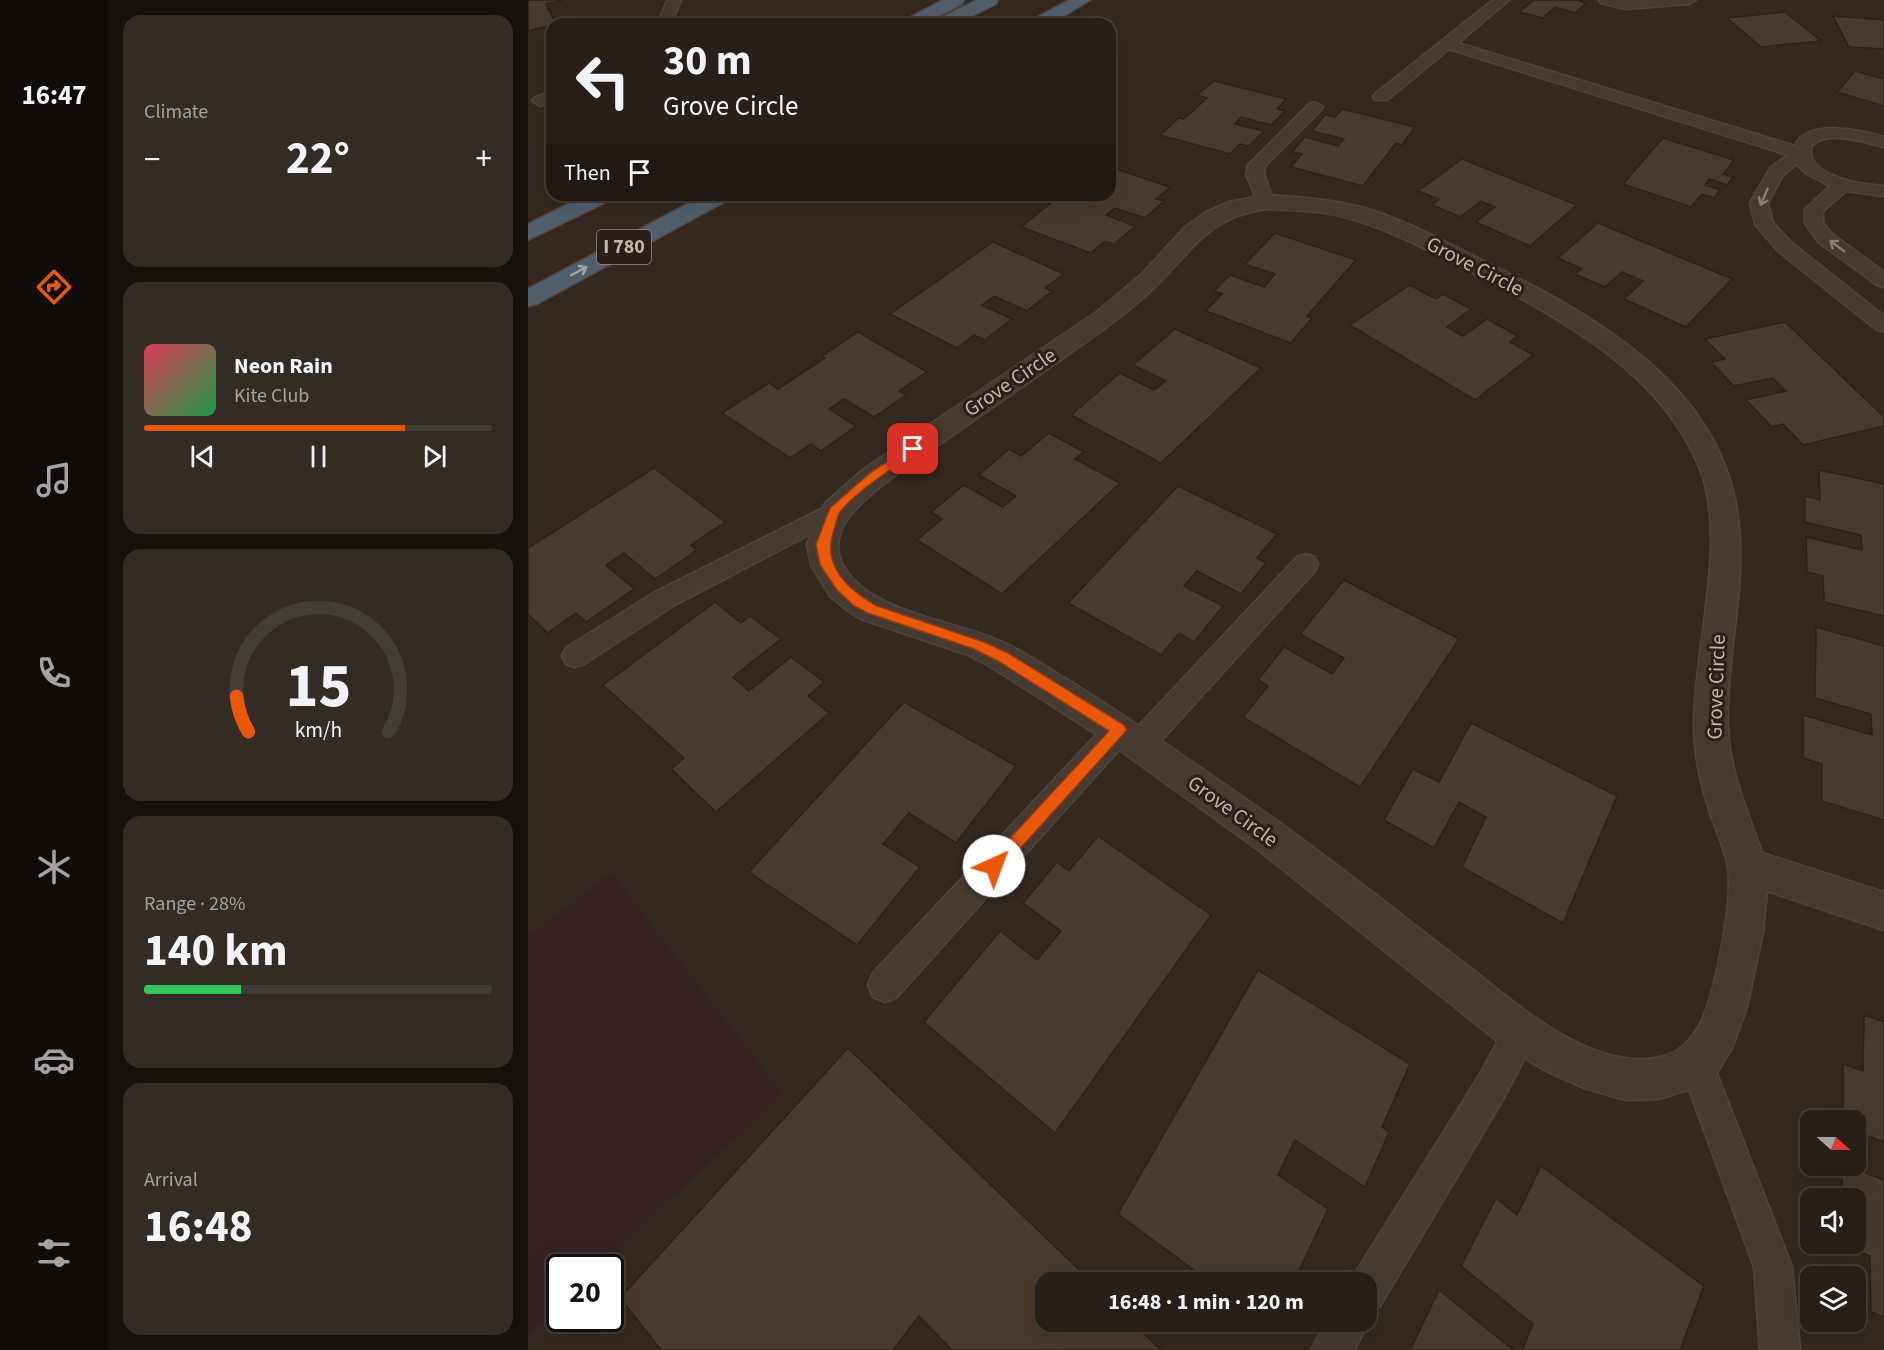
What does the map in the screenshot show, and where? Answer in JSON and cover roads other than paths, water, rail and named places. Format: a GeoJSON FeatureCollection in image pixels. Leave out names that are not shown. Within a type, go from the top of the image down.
{"type":"FeatureCollection","features":[{"type":"Feature","properties":{"kind":"highway"},"geometry":{"type":"LineString","coordinates":[[922,18],[956,0]]}},
{"type":"Feature","properties":{"kind":"highway"},"geometry":{"type":"LineString","coordinates":[[954,18],[990,0]]}},
{"type":"Feature","properties":{"kind":"highway"},"geometry":{"type":"LineString","coordinates":[[1049,18],[1082,0]]}},
{"type":"Feature","properties":{"kind":"highway","name":"I 780"},"geometry":{"type":"LineString","coordinates":[[528,233],[591,201]]}},
{"type":"Feature","properties":{"kind":"highway","name":"I 780"},"geometry":{"type":"LineString","coordinates":[[528,299],[709,201]]}},
{"type":"Feature","properties":{"kind":"street","name":"Grove Circle"},"geometry":{"type":"LineString","coordinates":[[1265,202],[1341,209],[1405,230],[1520,288],[1580,323],[1620,351],[1652,378],[1678,408],[1698,439],[1717,476],[1725,524],[1711,726],[1714,762],[1726,807],[1747,866],[1747,916],[1727,1008],[1712,1044],[1696,1062],[1676,1076],[1645,1079],[1617,1077],[1593,1071],[1558,1055],[1521,1033],[1270,837],[1130,737],[1003,657],[979,646],[872,610],[859,602],[841,587],[826,565],[822,544],[834,511],[874,476],[1107,316],[1149,280],[1193,232],[1214,217],[1238,207],[1265,202]]}},
{"type":"Feature","properties":{"kind":"street"},"geometry":{"type":"LineString","coordinates":[[1747,866],[1884,911]]}},
{"type":"Feature","properties":{"kind":"lane"},"geometry":{"type":"LineString","coordinates":[[669,18],[674,0]]}},
{"type":"Feature","properties":{"kind":"lane"},"geometry":{"type":"LineString","coordinates":[[1381,97],[1502,0]]}},
{"type":"Feature","properties":{"kind":"lane"},"geometry":{"type":"LineString","coordinates":[[1606,0],[1625,5],[1689,0]]}},
{"type":"Feature","properties":{"kind":"lane"},"geometry":{"type":"LineString","coordinates":[[1447,44],[1800,153]]}},
{"type":"Feature","properties":{"kind":"lane"},"geometry":{"type":"LineString","coordinates":[[1265,202],[1255,174],[1257,165],[1315,107]]}},
{"type":"Feature","properties":{"kind":"lane"},"geometry":{"type":"LineString","coordinates":[[1884,142],[1862,135],[1825,134],[1811,138],[1802,145],[1800,153],[1804,162],[1813,170],[1842,184],[1861,189],[1884,191]]}},
{"type":"Feature","properties":{"kind":"lane"},"geometry":{"type":"LineString","coordinates":[[1800,153],[1776,171],[1759,203],[1764,224],[1785,247],[1846,298],[1884,326]]}},
{"type":"Feature","properties":{"kind":"lane"},"geometry":{"type":"LineString","coordinates":[[1842,184],[1814,209],[1814,223],[1825,238],[1884,281]]}},
{"type":"Feature","properties":{"kind":"lane"},"geometry":{"type":"LineString","coordinates":[[574,656],[664,599],[834,511]]}},
{"type":"Feature","properties":{"kind":"lane"},"geometry":{"type":"LineString","coordinates":[[885,985],[1130,737],[1306,564]]}},
{"type":"Feature","properties":{"kind":"lane"},"geometry":{"type":"LineString","coordinates":[[1377,1274],[1521,1033]]}},
{"type":"Feature","properties":{"kind":"lane"},"geometry":{"type":"LineString","coordinates":[[1696,1062],[1773,1268],[1780,1350]]}},
{"type":"Feature","properties":{"kind":"lane"},"geometry":{"type":"LineString","coordinates":[[1331,1350],[1343,1332]]}}]}
